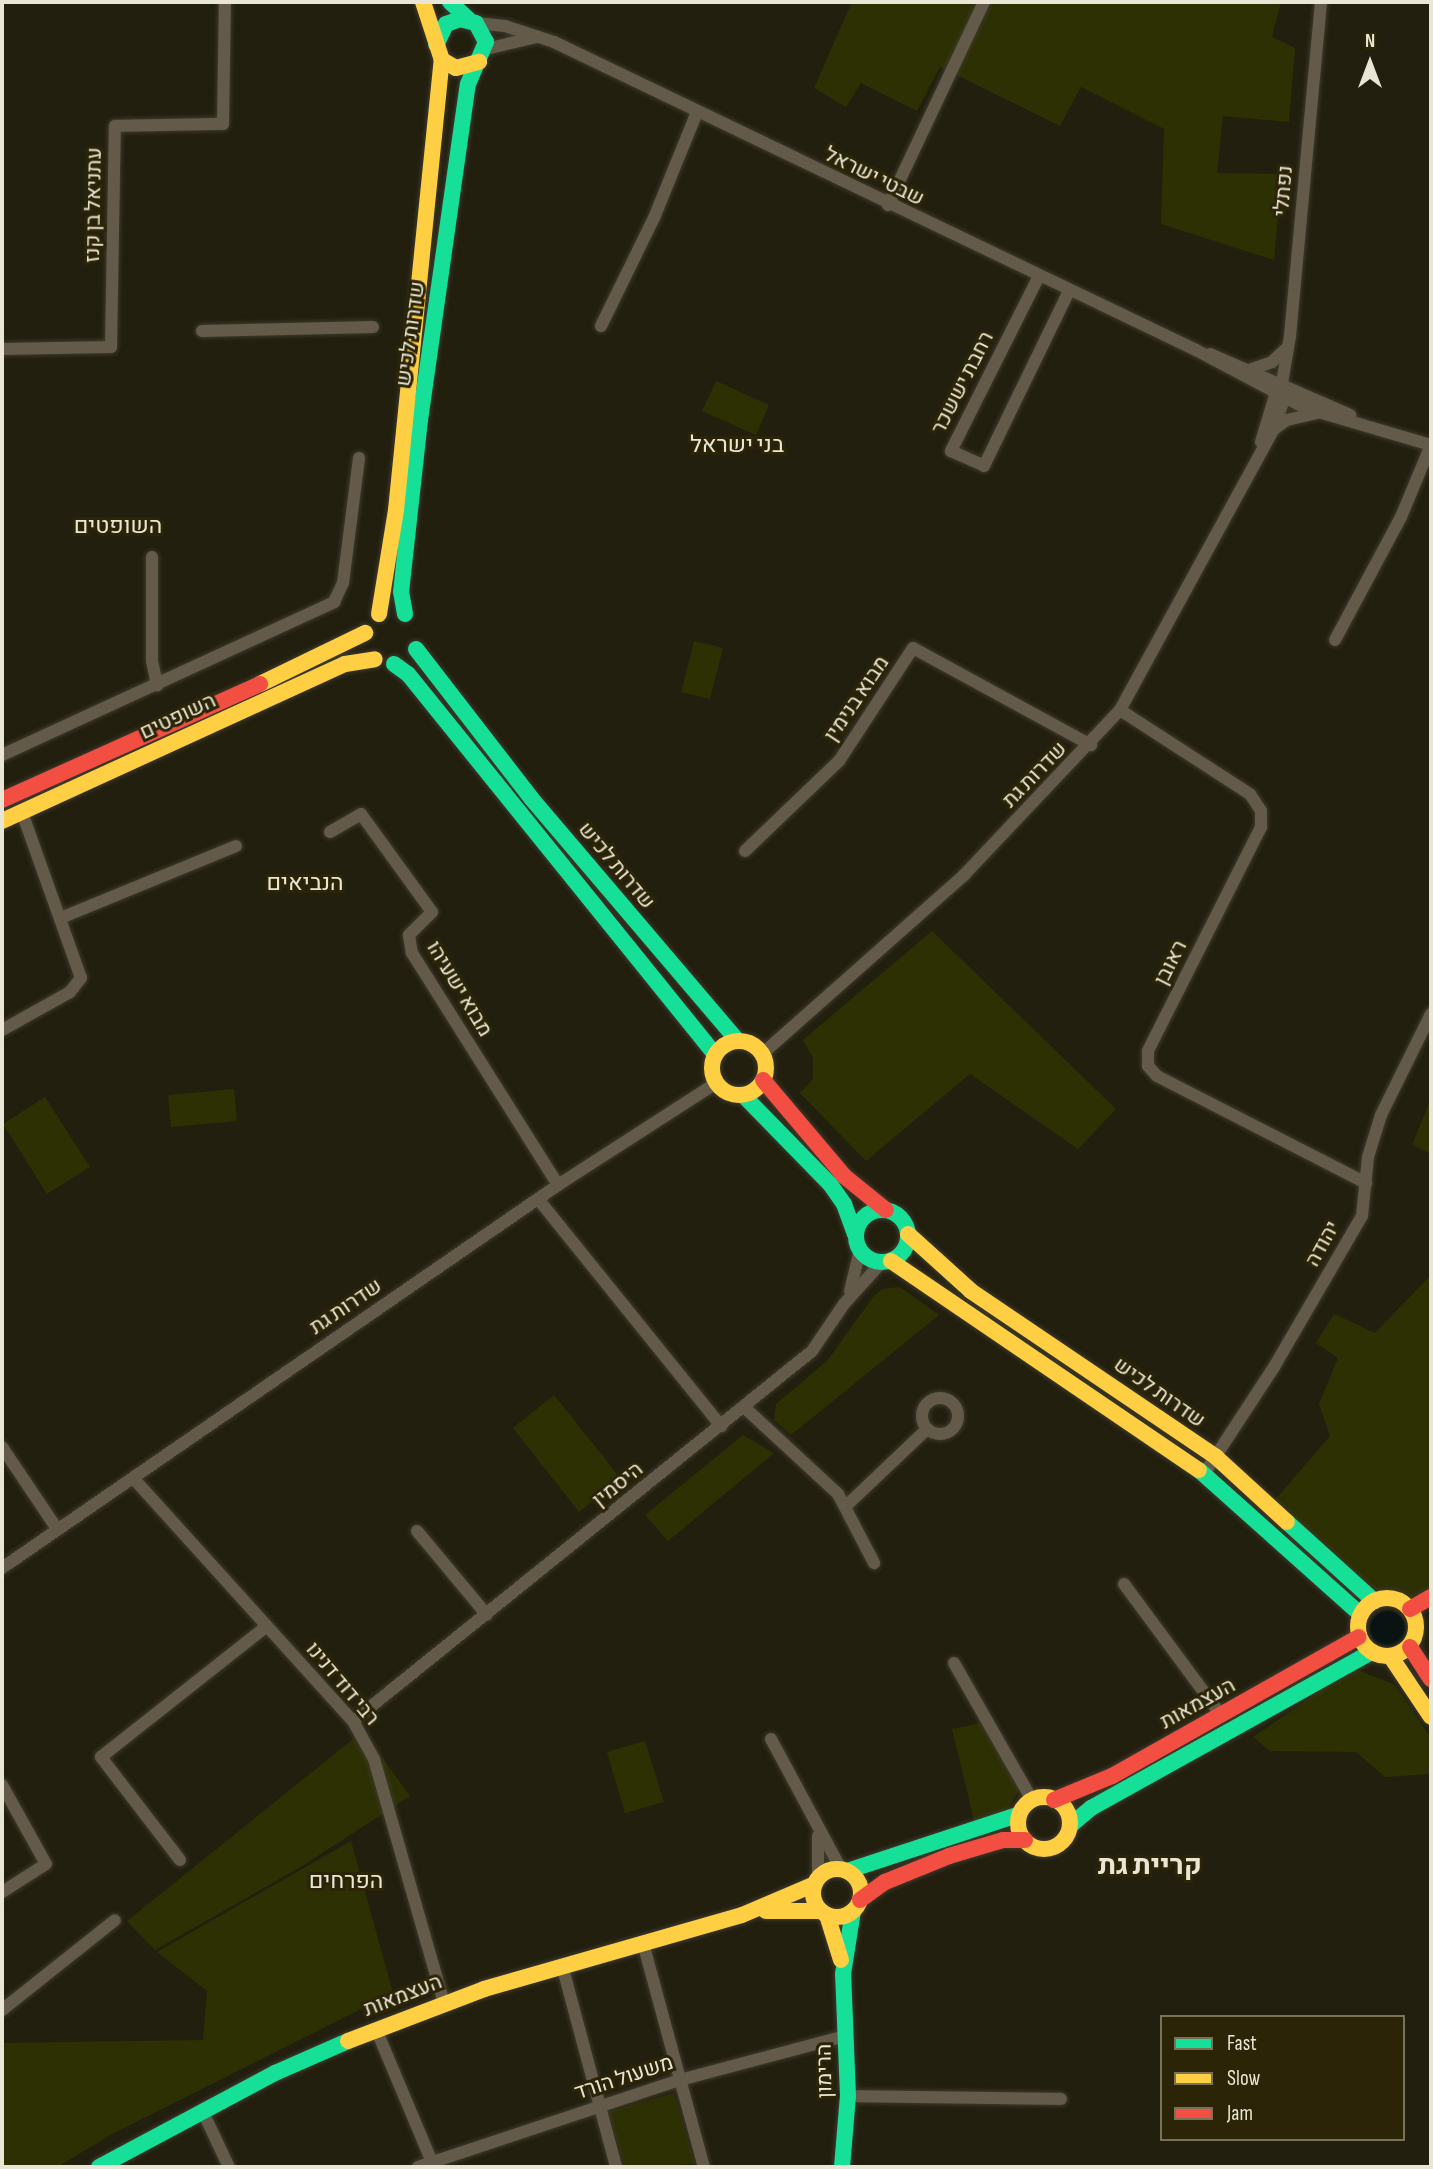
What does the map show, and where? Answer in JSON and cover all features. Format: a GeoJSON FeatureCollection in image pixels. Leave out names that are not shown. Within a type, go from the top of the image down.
{"type":"FeatureCollection","features":[{"type":"Feature","properties":{"kind":"main road","name":"שדרות לכיש"},"geometry":{"type":"LineString","coordinates":[[379,614],[396,510],[439,52],[423,2]]}},
{"type":"Feature","properties":{"kind":"main road"},"geometry":{"type":"LineString","coordinates":[[450,2],[472,22],[485,35],[483,56],[456,68],[439,52],[446,24],[472,22]]}},
{"type":"Feature","properties":{"kind":"main road","name":"שדרות לכיש"},"geometry":{"type":"LineString","coordinates":[[483,56],[468,84],[420,420],[401,592],[425,666],[514,777],[738,1041]]}},
{"type":"Feature","properties":{"kind":"main road"},"geometry":{"type":"LineString","coordinates":[[379,614],[414,631],[405,661],[394,664],[375,659],[366,647],[365,633],[379,614]]}},
{"type":"Feature","properties":{"kind":"main road","name":"השופטים"},"geometry":{"type":"LineString","coordinates":[[2,800],[345,646],[365,633]]}},
{"type":"Feature","properties":{"kind":"main road","name":"השופטים"},"geometry":{"type":"LineString","coordinates":[[2,821],[345,664],[375,659]]}},
{"type":"Feature","properties":{"kind":"main road","name":"שדרות לכיש"},"geometry":{"type":"LineString","coordinates":[[394,664],[408,674],[715,1055]]}},
{"type":"Feature","properties":{"kind":"main road"},"geometry":{"type":"LineString","coordinates":[[738,1041],[762,1054],[763,1080],[844,1176],[886,1210],[901,1218],[908,1234],[904,1250],[886,1262],[860,1250],[844,1204],[830,1184],[743,1095],[728,1093],[716,1083],[712,1069],[715,1055],[738,1041]]}},
{"type":"Feature","properties":{"kind":"main road"},"geometry":{"type":"LineString","coordinates":[[743,1095],[763,1080]]}},
{"type":"Feature","properties":{"kind":"main road"},"geometry":{"type":"LineString","coordinates":[[855,1234],[869,1213],[886,1210]]}},
{"type":"Feature","properties":{"kind":"main road","name":"שדרות לכיש"},"geometry":{"type":"LineString","coordinates":[[908,1234],[971,1291],[1216,1457],[1374,1601]]}},
{"type":"Feature","properties":{"kind":"main road","name":"שדרות לכיש"},"geometry":{"type":"LineString","coordinates":[[886,1262],[1204,1474],[1361,1615]]}},
{"type":"Feature","properties":{"kind":"main road"},"geometry":{"type":"LineString","coordinates":[[1419,1616],[1397,1600],[1374,1601],[1361,1615],[1359,1637],[1371,1652],[1391,1657],[1410,1647],[1419,1616],[1431,1597]]}},
{"type":"Feature","properties":{"kind":"main road","name":"העצמאות"},"geometry":{"type":"LineString","coordinates":[[1054,1800],[1112,1776],[1359,1637]]}},
{"type":"Feature","properties":{"kind":"main road"},"geometry":{"type":"LineString","coordinates":[[1410,1647],[1431,1679]]}},
{"type":"Feature","properties":{"kind":"main road","name":"העצמאות"},"geometry":{"type":"LineString","coordinates":[[1072,1824],[1091,1808],[1371,1652]]}},
{"type":"Feature","properties":{"kind":"main road"},"geometry":{"type":"LineString","coordinates":[[1391,1657],[1431,1717]]}},
{"type":"Feature","properties":{"kind":"main road"},"geometry":{"type":"LineString","coordinates":[[1017,1815],[1018,1832],[1025,1840],[1039,1847],[1055,1847],[1067,1839],[1072,1824],[1068,1810],[1054,1800],[1032,1800],[1017,1815],[816,1881],[814,1899],[824,1913],[841,1916],[885,1882],[949,1856],[1003,1840],[1025,1840]]}},
{"type":"Feature","properties":{"kind":"main road"},"geometry":{"type":"LineString","coordinates":[[844,1870],[857,1880],[856,1905]]}},
{"type":"Feature","properties":{"kind":"main road","name":"העצמאות"},"geometry":{"type":"LineString","coordinates":[[742,1915],[816,1881]]}},
{"type":"Feature","properties":{"kind":"main road","name":"הרימון"},"geometry":{"type":"LineString","coordinates":[[841,2167],[848,2096],[844,1974],[856,1905]]}},
{"type":"Feature","properties":{"kind":"main road","name":"העצמאות"},"geometry":{"type":"LineString","coordinates":[[99,2167],[122,2161],[202,2109],[376,2029],[444,2003],[562,1965],[742,1915],[793,1908],[824,1913]]}},
{"type":"Feature","properties":{"kind":"main road","name":"הרימון"},"geometry":{"type":"LineString","coordinates":[[824,1913],[844,1974]]}},
{"type":"Feature","properties":{"kind":"street","name":"עתניאל בן קנז"},"geometry":{"type":"LineString","coordinates":[[2,349],[111,347],[115,126],[223,124],[225,2]]}},
{"type":"Feature","properties":{"kind":"street"},"geometry":{"type":"LineString","coordinates":[[888,205],[984,2]]}},
{"type":"Feature","properties":{"kind":"street","name":"נפתלי"},"geometry":{"type":"LineString","coordinates":[[1280,392],[1289,344],[1321,2]]}},
{"type":"Feature","properties":{"kind":"street","name":"שבטי ישראל"},"geometry":{"type":"LineString","coordinates":[[472,22],[505,26],[536,37],[697,112],[1068,293],[1196,350],[1321,413],[1431,445]]}},
{"type":"Feature","properties":{"kind":"street"},"geometry":{"type":"LineString","coordinates":[[483,56],[536,37]]}},
{"type":"Feature","properties":{"kind":"street"},"geometry":{"type":"LineString","coordinates":[[601,326],[654,218],[697,112]]}},
{"type":"Feature","properties":{"kind":"street","name":"רחבת יששכר"},"geometry":{"type":"LineString","coordinates":[[1038,278],[951,451],[984,466],[1068,293]]}},
{"type":"Feature","properties":{"kind":"street"},"geometry":{"type":"LineString","coordinates":[[202,331],[373,327]]}},
{"type":"Feature","properties":{"kind":"street"},"geometry":{"type":"LineString","coordinates":[[1252,369],[1272,362],[1289,344]]}},
{"type":"Feature","properties":{"kind":"street","name":"שבטי ישראל"},"geometry":{"type":"LineString","coordinates":[[1196,350],[1252,369],[1280,392],[1382,430]]}},
{"type":"Feature","properties":{"kind":"street","name":"שדרות גת"},"geometry":{"type":"LineString","coordinates":[[762,1054],[964,875],[1091,745],[1120,710],[1273,430],[1280,392]]}},
{"type":"Feature","properties":{"kind":"street","name":"שדרות גת"},"geometry":{"type":"LineString","coordinates":[[1255,459],[1280,392]]}},
{"type":"Feature","properties":{"kind":"street"},"geometry":{"type":"LineString","coordinates":[[1273,430],[1287,420],[1321,413]]}},
{"type":"Feature","properties":{"kind":"street"},"geometry":{"type":"LineString","coordinates":[[1335,640],[1401,517],[1431,445]]}},
{"type":"Feature","properties":{"kind":"street"},"geometry":{"type":"LineString","coordinates":[[2,755],[334,602],[343,583],[359,458]]}},
{"type":"Feature","properties":{"kind":"street"},"geometry":{"type":"LineString","coordinates":[[152,557],[152,661],[157,685]]}},
{"type":"Feature","properties":{"kind":"street","name":"מבוא בנימין"},"geometry":{"type":"LineString","coordinates":[[745,851],[839,761],[913,648],[1091,745]]}},
{"type":"Feature","properties":{"kind":"street","name":"ראובן"},"geometry":{"type":"LineString","coordinates":[[1120,710],[1250,794],[1261,811],[1261,827],[1148,1051],[1149,1066],[1157,1076],[1366,1183]]}},
{"type":"Feature","properties":{"kind":"street"},"geometry":{"type":"LineString","coordinates":[[2,1030],[70,992],[81,978],[63,917],[22,812]]}},
{"type":"Feature","properties":{"kind":"street","name":"מבוא ישעיהו"},"geometry":{"type":"LineString","coordinates":[[330,832],[361,814],[432,912],[409,936],[412,953],[558,1185]]}},
{"type":"Feature","properties":{"kind":"street"},"geometry":{"type":"LineString","coordinates":[[63,917],[236,846]]}},
{"type":"Feature","properties":{"kind":"street","name":"יהודה"},"geometry":{"type":"LineString","coordinates":[[1204,1474],[1275,1367],[1362,1216],[1368,1157],[1381,1115],[1431,1014]]}},
{"type":"Feature","properties":{"kind":"street","name":"שדרות גת"},"geometry":{"type":"LineString","coordinates":[[2,1568],[558,1185],[716,1083]]}},
{"type":"Feature","properties":{"kind":"street"},"geometry":{"type":"LineString","coordinates":[[538,1199],[720,1426]]}},
{"type":"Feature","properties":{"kind":"street","name":"היסמין"},"geometry":{"type":"LineString","coordinates":[[844,1304],[860,1250]]}},
{"type":"Feature","properties":{"kind":"street","name":"היסמין"},"geometry":{"type":"LineString","coordinates":[[353,1721],[812,1351],[844,1304],[886,1262]]}},
{"type":"Feature","properties":{"kind":"street"},"geometry":{"type":"LineString","coordinates":[[744,1406],[813,1467],[845,1506],[874,1563]]}},
{"type":"Feature","properties":{"kind":"street"},"geometry":{"type":"LineString","coordinates":[[845,1506],[927,1429]]}},
{"type":"Feature","properties":{"kind":"street"},"geometry":{"type":"LineString","coordinates":[[2,1447],[57,1529]]}},
{"type":"Feature","properties":{"kind":"street","name":"רבי דוד דנינו"},"geometry":{"type":"LineString","coordinates":[[134,1479],[353,1721],[374,1759],[444,2003]]}},
{"type":"Feature","properties":{"kind":"street"},"geometry":{"type":"LineString","coordinates":[[417,1531],[487,1615]]}},
{"type":"Feature","properties":{"kind":"street"},"geometry":{"type":"LineString","coordinates":[[1124,1584],[1222,1715]]}},
{"type":"Feature","properties":{"kind":"street"},"geometry":{"type":"LineString","coordinates":[[180,1860],[101,1757],[267,1626]]}},
{"type":"Feature","properties":{"kind":"street"},"geometry":{"type":"LineString","coordinates":[[954,1663],[1032,1800]]}},
{"type":"Feature","properties":{"kind":"street"},"geometry":{"type":"LineString","coordinates":[[771,1739],[817,1832],[844,1870]]}},
{"type":"Feature","properties":{"kind":"street"},"geometry":{"type":"LineString","coordinates":[[2,1786],[46,1864],[2,1892]]}},
{"type":"Feature","properties":{"kind":"street"},"geometry":{"type":"LineString","coordinates":[[816,1881],[817,1832]]}},
{"type":"Feature","properties":{"kind":"street"},"geometry":{"type":"LineString","coordinates":[[2,2010],[115,1920]]}},
{"type":"Feature","properties":{"kind":"street"},"geometry":{"type":"LineString","coordinates":[[643,1943],[704,2167]]}},
{"type":"Feature","properties":{"kind":"street"},"geometry":{"type":"LineString","coordinates":[[562,1965],[602,2105],[616,2167]]}},
{"type":"Feature","properties":{"kind":"street"},"geometry":{"type":"LineString","coordinates":[[376,2029],[433,2164]]}},
{"type":"Feature","properties":{"kind":"street","name":"משעול הורד"},"geometry":{"type":"LineString","coordinates":[[418,2167],[680,2080],[845,2036]]}},
{"type":"Feature","properties":{"kind":"street"},"geometry":{"type":"LineString","coordinates":[[848,2096],[1060,2099]]}},
{"type":"Feature","properties":{"kind":"street"},"geometry":{"type":"LineString","coordinates":[[202,2109],[229,2167]]}},
{"type":"Feature","properties":{"kind":"green space"},"geometry":{"type":"Polygon","coordinates":[[[852,2],[1281,2],[1272,37],[1295,48],[1289,122],[1223,116],[1217,173],[1282,174],[1274,260],[1161,224],[1164,129],[1081,87],[1060,126],[940,67],[917,111],[861,83],[846,107],[814,88],[852,2]]]}},
{"type":"Feature","properties":{"kind":"green space"},"geometry":{"type":"Polygon","coordinates":[[[716,381],[769,405],[756,435],[702,411],[716,381]]]}},
{"type":"Feature","properties":{"kind":"green space"},"geometry":{"type":"Polygon","coordinates":[[[694,641],[723,648],[710,699],[681,692],[694,641]]]}},
{"type":"Feature","properties":{"kind":"green space"},"geometry":{"type":"Polygon","coordinates":[[[932,931],[1116,1109],[1078,1149],[970,1074],[866,1161],[800,1093],[813,1079],[813,1058],[803,1040],[932,931]]]}},
{"type":"Feature","properties":{"kind":"green space"},"geometry":{"type":"Polygon","coordinates":[[[234,1089],[237,1121],[171,1127],[168,1095],[234,1089]]]}},
{"type":"Feature","properties":{"kind":"green space"},"geometry":{"type":"Polygon","coordinates":[[[45,1097],[90,1167],[47,1194],[3,1124],[45,1097]]]}},
{"type":"Feature","properties":{"kind":"green space"},"geometry":{"type":"Polygon","coordinates":[[[1431,1099],[1431,1154],[1412,1145],[1431,1099]]]}},
{"type":"Feature","properties":{"kind":"green space"},"geometry":{"type":"Polygon","coordinates":[[[1431,1275],[1431,1586],[1412,1598],[1396,1590],[1375,1591],[1275,1500],[1330,1436],[1319,1404],[1338,1358],[1316,1343],[1334,1314],[1375,1333],[1431,1275]]]}},
{"type":"Feature","properties":{"kind":"green space"},"geometry":{"type":"Polygon","coordinates":[[[900,1287],[939,1315],[791,1435],[774,1420],[776,1404],[827,1361],[873,1297],[882,1289],[900,1287]]]}},
{"type":"Feature","properties":{"kind":"green space"},"geometry":{"type":"Polygon","coordinates":[[[554,1395],[621,1479],[579,1512],[513,1428],[554,1395]]]}},
{"type":"Feature","properties":{"kind":"green space"},"geometry":{"type":"Polygon","coordinates":[[[743,1435],[774,1453],[668,1541],[645,1515],[743,1435]]]}},
{"type":"Feature","properties":{"kind":"green space"},"geometry":{"type":"Polygon","coordinates":[[[1353,1668],[1395,1685],[1431,1738],[1431,1774],[1385,1777],[1356,1752],[1270,1751],[1253,1737],[1353,1668]]]}},
{"type":"Feature","properties":{"kind":"green space"},"geometry":{"type":"Polygon","coordinates":[[[981,1723],[1020,1788],[1006,1813],[975,1824],[952,1729],[981,1723]]]}},
{"type":"Feature","properties":{"kind":"green space"},"geometry":{"type":"Polygon","coordinates":[[[363,1731],[410,1796],[304,1865],[155,1950],[127,1921],[363,1731]]]}},
{"type":"Feature","properties":{"kind":"green space"},"geometry":{"type":"Polygon","coordinates":[[[645,1741],[664,1802],[625,1813],[607,1752],[645,1741]]]}},
{"type":"Feature","properties":{"kind":"green space"},"geometry":{"type":"Polygon","coordinates":[[[351,1841],[393,1993],[114,2133],[57,2167],[2,2167],[2,2043],[203,2040],[207,1991],[157,1952],[351,1841]]]}},
{"type":"Feature","properties":{"kind":"green space"},"geometry":{"type":"Polygon","coordinates":[[[674,2093],[695,2164],[625,2167],[608,2112],[674,2093]]]}},
{"type":"Feature","properties":{"kind":"shaded area"},"geometry":{"type":"Polygon","coordinates":[[[1388,1611],[1401,1616],[1406,1629],[1401,1642],[1388,1647],[1375,1642],[1370,1629],[1375,1616],[1388,1611]]]}},
{"type":"Feature","properties":{"kind":"traffic: fast"},"geometry":{"type":"LineString","coordinates":[[450,2],[469,20]]}},
{"type":"Feature","properties":{"kind":"traffic: fast"},"geometry":{"type":"LineString","coordinates":[[405,614],[401,592],[420,420],[468,84],[486,42],[476,23],[460,19],[446,24],[436,45]]}},
{"type":"Feature","properties":{"kind":"traffic: fast"},"geometry":{"type":"LineString","coordinates":[[416,649],[531,798],[738,1041]]}},
{"type":"Feature","properties":{"kind":"traffic: fast"},"geometry":{"type":"LineString","coordinates":[[394,664],[408,674],[715,1055]]}},
{"type":"Feature","properties":{"kind":"traffic: fast"},"geometry":{"type":"LineString","coordinates":[[743,1095],[830,1184],[844,1204],[855,1234]]}},
{"type":"Feature","properties":{"kind":"traffic: fast"},"geometry":{"type":"LineString","coordinates":[[882,1210],[901,1217],[908,1236],[901,1255],[882,1262],[863,1255],[856,1236],[863,1217],[882,1210]]}},
{"type":"Feature","properties":{"kind":"traffic: fast"},"geometry":{"type":"LineString","coordinates":[[1199,1470],[1361,1615]]}},
{"type":"Feature","properties":{"kind":"traffic: fast"},"geometry":{"type":"LineString","coordinates":[[1287,1522],[1374,1601]]}},
{"type":"Feature","properties":{"kind":"traffic: fast"},"geometry":{"type":"LineString","coordinates":[[1072,1824],[1091,1808],[1371,1652]]}},
{"type":"Feature","properties":{"kind":"traffic: fast"},"geometry":{"type":"LineString","coordinates":[[847,1871],[1017,1815]]}},
{"type":"Feature","properties":{"kind":"traffic: fast"},"geometry":{"type":"LineString","coordinates":[[842,2167],[848,2096],[843,1974],[853,1911]]}},
{"type":"Feature","properties":{"kind":"traffic: fast"},"geometry":{"type":"LineString","coordinates":[[99,2167],[275,2073],[348,2041]]}},
{"type":"Feature","properties":{"kind":"traffic: slow"},"geometry":{"type":"LineString","coordinates":[[423,2],[442,60],[456,68],[479,62]]}},
{"type":"Feature","properties":{"kind":"traffic: slow"},"geometry":{"type":"LineString","coordinates":[[379,614],[396,510],[442,60]]}},
{"type":"Feature","properties":{"kind":"traffic: slow"},"geometry":{"type":"LineString","coordinates":[[260,684],[365,633]]}},
{"type":"Feature","properties":{"kind":"traffic: slow"},"geometry":{"type":"LineString","coordinates":[[2,821],[345,664],[375,659]]}},
{"type":"Feature","properties":{"kind":"traffic: slow"},"geometry":{"type":"LineString","coordinates":[[739,1041],[758,1049],[766,1068],[758,1087],[739,1095],[720,1087],[712,1068],[720,1049],[739,1041]]}},
{"type":"Feature","properties":{"kind":"traffic: slow"},"geometry":{"type":"LineString","coordinates":[[908,1234],[971,1291],[1216,1457],[1287,1522]]}},
{"type":"Feature","properties":{"kind":"traffic: slow"},"geometry":{"type":"LineString","coordinates":[[891,1261],[1199,1470]]}},
{"type":"Feature","properties":{"kind":"traffic: slow"},"geometry":{"type":"LineString","coordinates":[[1381,1598],[1393,1598],[1408,1606],[1416,1621],[1416,1627],[1416,1633],[1408,1648],[1393,1656],[1381,1656],[1366,1648],[1358,1633],[1358,1621],[1366,1606],[1381,1598]]}},
{"type":"Feature","properties":{"kind":"traffic: slow"},"geometry":{"type":"LineString","coordinates":[[1391,1657],[1431,1717]]}},
{"type":"Feature","properties":{"kind":"traffic: slow"},"geometry":{"type":"LineString","coordinates":[[1044,1797],[1063,1804],[1070,1823],[1063,1842],[1044,1849],[1025,1842],[1018,1823],[1025,1804],[1044,1797]]}},
{"type":"Feature","properties":{"kind":"traffic: slow"},"geometry":{"type":"LineString","coordinates":[[837,1869],[854,1876],[861,1893],[854,1910],[837,1917],[820,1910],[813,1893],[820,1876],[837,1869]]}},
{"type":"Feature","properties":{"kind":"traffic: slow"},"geometry":{"type":"LineString","coordinates":[[348,2041],[484,1989],[742,1915],[815,1884]]}},
{"type":"Feature","properties":{"kind":"traffic: slow"},"geometry":{"type":"LineString","coordinates":[[766,1911],[821,1911]]}},
{"type":"Feature","properties":{"kind":"traffic: slow"},"geometry":{"type":"LineString","coordinates":[[827,1915],[841,1960]]}},
{"type":"Feature","properties":{"kind":"traffic: jam"},"geometry":{"type":"LineString","coordinates":[[2,800],[260,684]]}},
{"type":"Feature","properties":{"kind":"traffic: jam"},"geometry":{"type":"LineString","coordinates":[[763,1080],[844,1176],[886,1210]]}},
{"type":"Feature","properties":{"kind":"traffic: jam"},"geometry":{"type":"LineString","coordinates":[[1410,1609],[1431,1597]]}},
{"type":"Feature","properties":{"kind":"traffic: jam"},"geometry":{"type":"LineString","coordinates":[[1054,1800],[1112,1776],[1359,1637]]}},
{"type":"Feature","properties":{"kind":"traffic: jam"},"geometry":{"type":"LineString","coordinates":[[1410,1647],[1431,1679]]}},
{"type":"Feature","properties":{"kind":"traffic: jam"},"geometry":{"type":"LineString","coordinates":[[860,1900],[885,1882],[949,1856],[1003,1840],[1025,1840]]}},
{"type":"Feature","properties":{"kind":"district","name":"בני ישראל"},"geometry":{"type":"Point","coordinates":[737,445]}},
{"type":"Feature","properties":{"kind":"district","name":"השופטים"},"geometry":{"type":"Point","coordinates":[118,526]}},
{"type":"Feature","properties":{"kind":"district","name":"הנביאים"},"geometry":{"type":"Point","coordinates":[305,883]}},
{"type":"Feature","properties":{"kind":"district","name":"קריית גת"},"geometry":{"type":"Point","coordinates":[1150,1866]}},
{"type":"Feature","properties":{"kind":"district","name":"הפרחים"},"geometry":{"type":"Point","coordinates":[346,1881]}}]}
